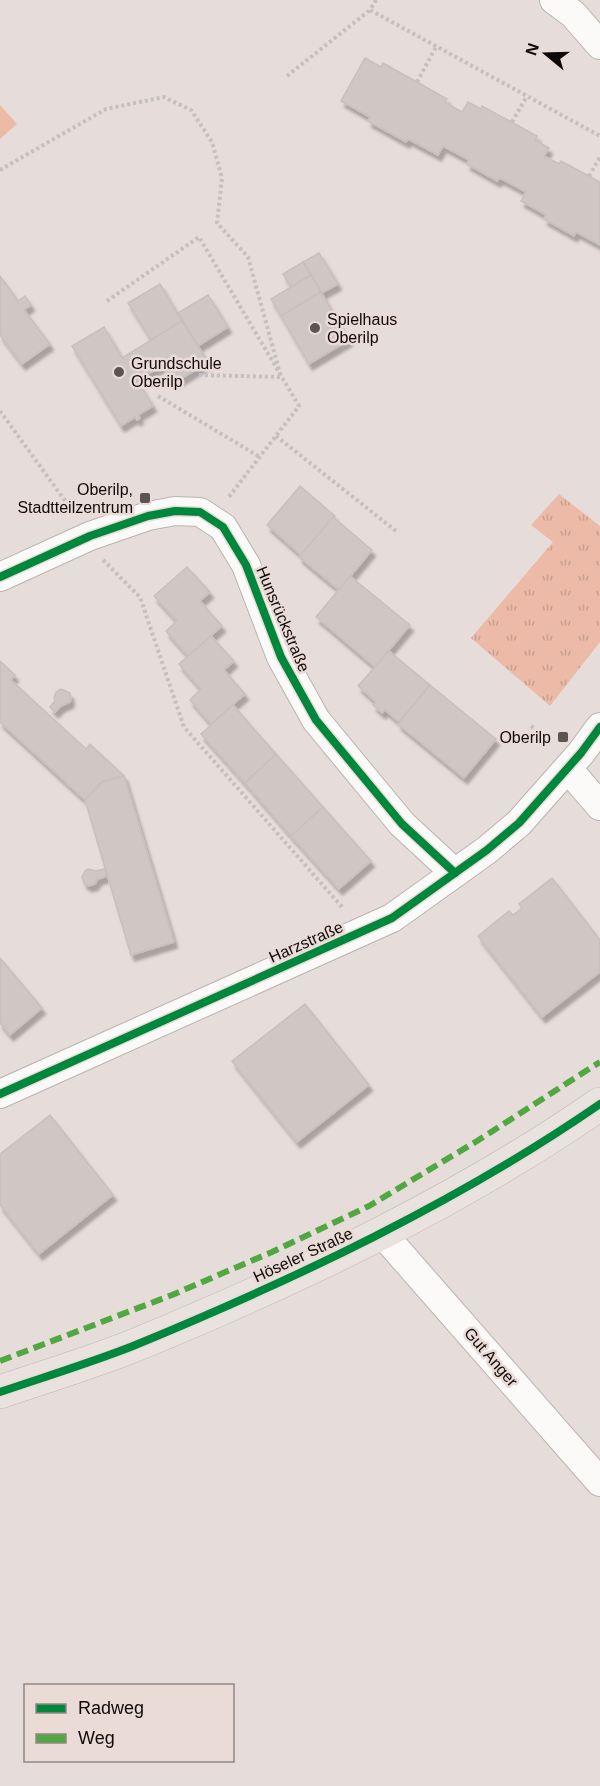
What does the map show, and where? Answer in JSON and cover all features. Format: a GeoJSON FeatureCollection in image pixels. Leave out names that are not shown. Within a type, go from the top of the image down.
{"type":"FeatureCollection","features":[{"type":"Feature","properties":{"kind":"main road","name":"Höseler Straße"},"geometry":{"type":"LineString","coordinates":[[0,1392],[131,1346],[309,1268],[473,1184],[600,1104]]}},
{"type":"Feature","properties":{"kind":"street"},"geometry":{"type":"LineString","coordinates":[[554,0],[573,14],[600,45]]}},
{"type":"Feature","properties":{"kind":"street"},"geometry":{"type":"LineString","coordinates":[[0,577],[87,537],[148,516],[175,511],[200,512],[212,519]]}},
{"type":"Feature","properties":{"kind":"street","name":"Hunsrückstraße"},"geometry":{"type":"LineString","coordinates":[[212,519],[223,527],[246,565],[281,657],[316,720],[402,824],[455,873]]}},
{"type":"Feature","properties":{"kind":"street","name":"Harzstraße"},"geometry":{"type":"LineString","coordinates":[[0,1094],[392,918],[487,850],[519,823],[589,746]]}},
{"type":"Feature","properties":{"kind":"street","name":"Harzstraße"},"geometry":{"type":"LineString","coordinates":[[589,746],[600,806]]}},
{"type":"Feature","properties":{"kind":"street","name":"Gut Anger"},"geometry":{"type":"LineString","coordinates":[[381,1233],[600,1482]]}},
{"type":"Feature","properties":{"kind":"path"},"geometry":{"type":"LineString","coordinates":[[287,75],[370,10],[376,0]]}},
{"type":"Feature","properties":{"kind":"path"},"geometry":{"type":"LineString","coordinates":[[370,10],[600,136]]}},
{"type":"Feature","properties":{"kind":"path"},"geometry":{"type":"LineString","coordinates":[[417,82],[436,47]]}},
{"type":"Feature","properties":{"kind":"path"},"geometry":{"type":"LineString","coordinates":[[512,122],[527,96]]}},
{"type":"Feature","properties":{"kind":"path"},"geometry":{"type":"LineString","coordinates":[[0,170],[106,109],[164,97],[191,110],[212,142],[222,178],[217,222],[248,257],[281,377]]}},
{"type":"Feature","properties":{"kind":"path"},"geometry":{"type":"LineString","coordinates":[[589,176],[600,157]]}},
{"type":"Feature","properties":{"kind":"path"},"geometry":{"type":"LineString","coordinates":[[107,301],[199,237],[299,406],[212,519]]}},
{"type":"Feature","properties":{"kind":"path"},"geometry":{"type":"LineString","coordinates":[[198,375],[281,377]]}},
{"type":"Feature","properties":{"kind":"path"},"geometry":{"type":"LineString","coordinates":[[158,396],[260,457]]}},
{"type":"Feature","properties":{"kind":"path"},"geometry":{"type":"LineString","coordinates":[[0,411],[87,537],[140,597],[184,727],[364,931]]}},
{"type":"Feature","properties":{"kind":"path"},"geometry":{"type":"LineString","coordinates":[[276,436],[396,531]]}},
{"type":"Feature","properties":{"kind":"path"},"geometry":{"type":"LineString","coordinates":[[531,726],[551,744]]}},
{"type":"Feature","properties":{"kind":"green space"},"geometry":{"type":"Polygon","coordinates":[[[0,105],[17,124],[0,139],[0,105]]]}},
{"type":"Feature","properties":{"kind":"green space"},"geometry":{"type":"Polygon","coordinates":[[[559,494],[600,526],[600,642],[550,706],[471,638],[553,542],[531,525],[559,494]]]}},
{"type":"Feature","properties":{"kind":"building"},"geometry":{"type":"Polygon","coordinates":[[[365,58],[381,67],[383,63],[447,99],[444,102],[462,112],[468,102],[481,109],[482,106],[537,136],[535,140],[549,148],[544,156],[559,164],[561,161],[600,182],[600,245],[576,232],[574,236],[544,219],[546,215],[521,201],[526,192],[500,178],[497,181],[467,164],[469,160],[443,146],[438,155],[408,139],[406,142],[368,121],[370,117],[341,101],[365,58]]]}},
{"type":"Feature","properties":{"kind":"building"},"geometry":{"type":"Polygon","coordinates":[[[319,253],[338,284],[322,293],[303,262],[319,253]]]}},
{"type":"Feature","properties":{"kind":"building"},"geometry":{"type":"Polygon","coordinates":[[[303,262],[311,275],[291,287],[283,274],[303,262]]]}},
{"type":"Feature","properties":{"kind":"building"},"geometry":{"type":"Polygon","coordinates":[[[311,275],[321,292],[281,316],[271,299],[311,275]]]}},
{"type":"Feature","properties":{"kind":"building"},"geometry":{"type":"Polygon","coordinates":[[[0,276],[18,301],[25,296],[31,305],[24,310],[50,344],[22,364],[0,335],[0,276]]]}},
{"type":"Feature","properties":{"kind":"building"},"geometry":{"type":"Polygon","coordinates":[[[160,284],[182,321],[151,340],[128,303],[160,284]]]}},
{"type":"Feature","properties":{"kind":"building","name":"Spielhaus Oberilp"},"geometry":{"type":"Polygon","coordinates":[[[321,292],[349,340],[309,364],[281,316],[321,292]]]}},
{"type":"Feature","properties":{"kind":"building"},"geometry":{"type":"Polygon","coordinates":[[[208,295],[228,327],[198,346],[178,313],[208,295]]]}},
{"type":"Feature","properties":{"kind":"building","name":"Grundschule Oberilp"},"geometry":{"type":"Polygon","coordinates":[[[182,321],[208,362],[176,382],[165,364],[137,380],[153,406],[138,415],[140,418],[137,420],[135,417],[121,426],[72,346],[104,327],[122,358],[182,321]]]}},
{"type":"Feature","properties":{"kind":"building"},"geometry":{"type":"Polygon","coordinates":[[[300,486],[335,516],[301,555],[267,525],[300,486]]]}},
{"type":"Feature","properties":{"kind":"building"},"geometry":{"type":"Polygon","coordinates":[[[333,517],[372,550],[339,590],[299,557],[333,517]]]}},
{"type":"Feature","properties":{"kind":"building"},"geometry":{"type":"Polygon","coordinates":[[[187,567],[210,592],[200,601],[222,626],[188,656],[166,631],[177,621],[154,596],[187,567]]]}},
{"type":"Feature","properties":{"kind":"building"},"geometry":{"type":"Polygon","coordinates":[[[350,576],[410,625],[375,667],[316,617],[350,576]]]}},
{"type":"Feature","properties":{"kind":"building"},"geometry":{"type":"Polygon","coordinates":[[[211,636],[234,661],[224,670],[245,694],[211,724],[190,700],[201,689],[179,664],[211,636]]]}},
{"type":"Feature","properties":{"kind":"building"},"geometry":{"type":"Polygon","coordinates":[[[389,651],[430,685],[399,722],[385,710],[382,713],[373,705],[376,702],[358,686],[389,651]]]}},
{"type":"Feature","properties":{"kind":"building"},"geometry":{"type":"Polygon","coordinates":[[[0,661],[15,675],[11,680],[86,749],[90,744],[124,776],[102,782],[85,800],[0,722],[0,661]]]}},
{"type":"Feature","properties":{"kind":"building"},"geometry":{"type":"Polygon","coordinates":[[[430,685],[496,739],[464,778],[398,724],[430,685]]]}},
{"type":"Feature","properties":{"kind":"building"},"geometry":{"type":"Polygon","coordinates":[[[61,689],[70,693],[71,699],[55,712],[50,707],[55,701],[56,692],[61,689]]]}},
{"type":"Feature","properties":{"kind":"building"},"geometry":{"type":"Polygon","coordinates":[[[233,705],[276,754],[245,783],[201,734],[233,705]]]}},
{"type":"Feature","properties":{"kind":"building"},"geometry":{"type":"Polygon","coordinates":[[[276,754],[323,807],[291,836],[245,783],[276,754]]]}},
{"type":"Feature","properties":{"kind":"building"},"geometry":{"type":"Polygon","coordinates":[[[124,776],[174,942],[131,955],[85,800],[102,782],[124,776]]]}},
{"type":"Feature","properties":{"kind":"building"},"geometry":{"type":"Polygon","coordinates":[[[323,807],[371,861],[339,889],[291,836],[323,807]]]}},
{"type":"Feature","properties":{"kind":"building"},"geometry":{"type":"Polygon","coordinates":[[[88,869],[96,871],[105,869],[107,876],[89,886],[84,883],[82,877],[88,869]]]}},
{"type":"Feature","properties":{"kind":"building"},"geometry":{"type":"Polygon","coordinates":[[[552,878],[600,940],[600,972],[542,1017],[478,936],[509,911],[513,915],[522,908],[519,904],[552,878]]]}},
{"type":"Feature","properties":{"kind":"building"},"geometry":{"type":"Polygon","coordinates":[[[0,958],[42,1008],[10,1035],[0,1023],[0,958]]]}},
{"type":"Feature","properties":{"kind":"building"},"geometry":{"type":"Polygon","coordinates":[[[305,1004],[369,1085],[297,1142],[232,1061],[305,1004]]]}},
{"type":"Feature","properties":{"kind":"building"},"geometry":{"type":"Polygon","coordinates":[[[50,1115],[113,1195],[39,1254],[0,1205],[0,1154],[50,1115]]]}},
{"type":"Feature","properties":{"kind":"marked path"},"geometry":{"type":"LineString","coordinates":[[0,1361],[172,1295],[272,1252],[369,1206],[477,1141],[600,1062]]}},
{"type":"Feature","properties":{"kind":"cycle path"},"geometry":{"type":"LineString","coordinates":[[0,577],[90,536],[148,516],[175,511],[200,512],[223,527],[246,565],[281,657],[316,720],[402,824],[455,873]]}},
{"type":"Feature","properties":{"kind":"cycle path"},"geometry":{"type":"LineString","coordinates":[[0,1094],[392,918],[487,850],[519,823],[581,753],[600,727]]}},
{"type":"Feature","properties":{"kind":"cycle path"},"geometry":{"type":"LineString","coordinates":[[0,1392],[133,1346],[313,1267],[432,1207],[545,1140],[600,1104]]}},
{"type":"Feature","properties":{"kind":"place","name":"Spielhaus Oberilp"},"geometry":{"type":"Point","coordinates":[315,328]}},
{"type":"Feature","properties":{"kind":"place","name":"Grundschule Oberilp"},"geometry":{"type":"Point","coordinates":[119,372]}},
{"type":"Feature","properties":{"kind":"place","name":"Oberilp, Stadtteilzentrum"},"geometry":{"type":"Point","coordinates":[145,498]}},
{"type":"Feature","properties":{"kind":"place","name":"Oberilp"},"geometry":{"type":"Point","coordinates":[563,737]}}]}
